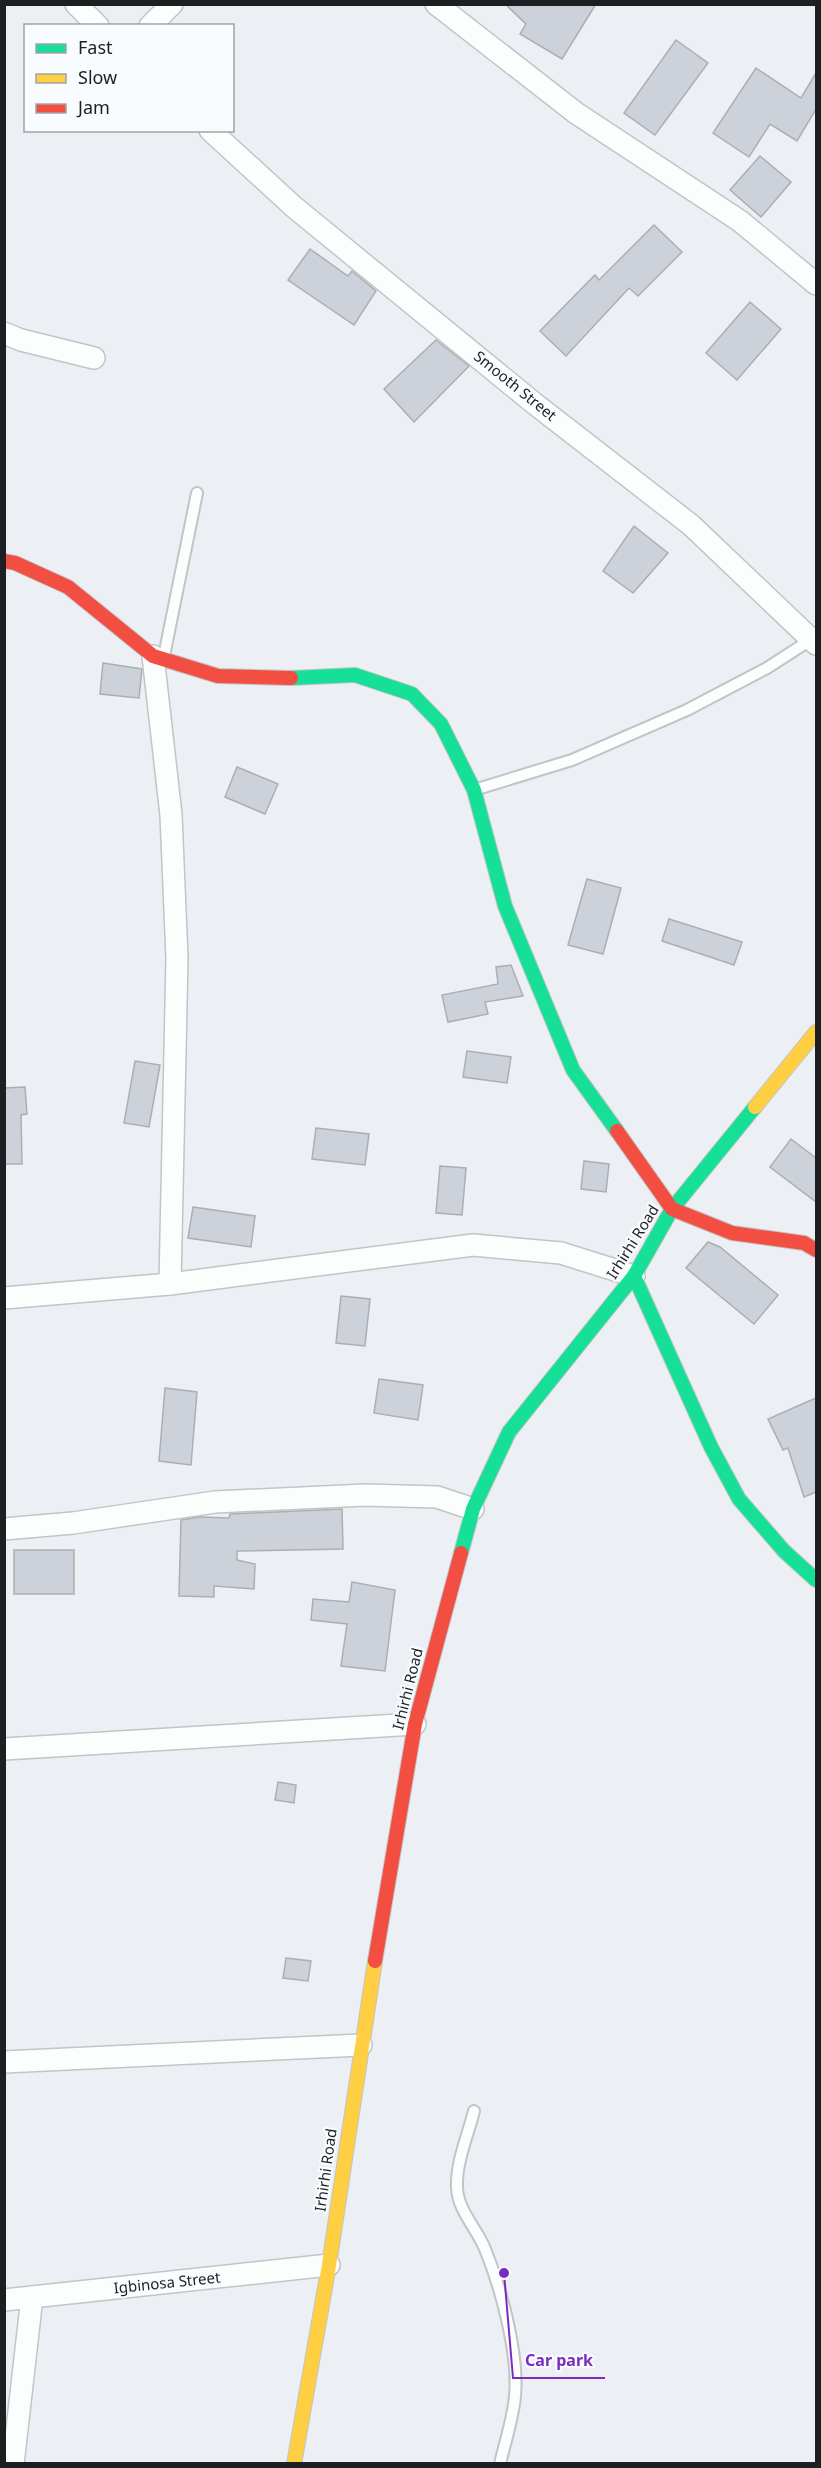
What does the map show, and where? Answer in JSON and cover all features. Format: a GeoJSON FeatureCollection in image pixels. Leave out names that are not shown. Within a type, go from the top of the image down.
{"type":"FeatureCollection","features":[{"type":"Feature","properties":{"kind":"street"},"geometry":{"type":"LineString","coordinates":[[76,4],[96,24]]}},
{"type":"Feature","properties":{"kind":"street"},"geometry":{"type":"LineString","coordinates":[[152,24],[172,4]]}},
{"type":"Feature","properties":{"kind":"street"},"geometry":{"type":"LineString","coordinates":[[436,4],[576,113],[740,221],[816,284]]}},
{"type":"Feature","properties":{"kind":"street","name":"Smooth Street"},"geometry":{"type":"LineString","coordinates":[[212,132],[294,207],[536,404],[692,525],[814,642]]}},
{"type":"Feature","properties":{"kind":"street"},"geometry":{"type":"LineString","coordinates":[[4,333],[21,340],[93,358]]}},
{"type":"Feature","properties":{"kind":"street"},"geometry":{"type":"LineString","coordinates":[[4,561],[15,563],[68,587],[158,658],[218,676],[281,678],[355,675],[412,694],[441,724],[474,790],[504,906],[573,1070],[672,1209],[732,1233],[804,1243],[816,1250]]}},
{"type":"Feature","properties":{"kind":"street"},"geometry":{"type":"LineString","coordinates":[[158,658],[171,815],[177,958],[170,1284]]}},
{"type":"Feature","properties":{"kind":"street","name":"Irhirhi Road"},"geometry":{"type":"LineString","coordinates":[[294,2463],[329,2265],[362,2045],[415,1724],[473,1509],[509,1432],[634,1276],[672,1209],[816,1032]]}},
{"type":"Feature","properties":{"kind":"street"},"geometry":{"type":"LineString","coordinates":[[4,1298],[170,1284],[473,1245],[561,1253],[634,1276],[711,1447],[739,1499],[784,1551],[816,1580]]}},
{"type":"Feature","properties":{"kind":"street"},"geometry":{"type":"LineString","coordinates":[[4,1529],[73,1524],[215,1502],[353,1495],[437,1497],[473,1509]]}},
{"type":"Feature","properties":{"kind":"street"},"geometry":{"type":"LineString","coordinates":[[4,1749],[415,1724]]}},
{"type":"Feature","properties":{"kind":"street"},"geometry":{"type":"LineString","coordinates":[[4,2062],[362,2045]]}},
{"type":"Feature","properties":{"kind":"street","name":"Igbinosa Street"},"geometry":{"type":"LineString","coordinates":[[4,2300],[329,2265]]}},
{"type":"Feature","properties":{"kind":"street"},"geometry":{"type":"LineString","coordinates":[[13,2463],[32,2297]]}},
{"type":"Feature","properties":{"kind":"lane"},"geometry":{"type":"LineString","coordinates":[[158,658],[197,493]]}},
{"type":"Feature","properties":{"kind":"lane"},"geometry":{"type":"LineString","coordinates":[[474,790],[572,760],[687,710],[814,642]]}},
{"type":"Feature","properties":{"kind":"lane"},"geometry":{"type":"LineString","coordinates":[[474,2111],[458,2172],[456,2189],[461,2205],[479,2233],[492,2266],[511,2340],[516,2378],[515,2397],[500,2463]]}},
{"type":"Feature","properties":{"kind":"building"},"geometry":{"type":"Polygon","coordinates":[[[505,4],[596,4],[562,59],[520,34],[526,24],[505,4]]]}},
{"type":"Feature","properties":{"kind":"building"},"geometry":{"type":"Polygon","coordinates":[[[676,40],[708,63],[655,135],[624,113],[676,40]]]}},
{"type":"Feature","properties":{"kind":"building"},"geometry":{"type":"Polygon","coordinates":[[[756,68],[801,98],[816,73],[816,109],[797,141],[770,124],[749,157],[713,133],[756,68]]]}},
{"type":"Feature","properties":{"kind":"building"},"geometry":{"type":"Polygon","coordinates":[[[760,156],[791,182],[761,217],[730,190],[760,156]]]}},
{"type":"Feature","properties":{"kind":"building"},"geometry":{"type":"Polygon","coordinates":[[[654,225],[682,252],[638,296],[629,288],[566,356],[540,331],[595,275],[599,280],[654,225]]]}},
{"type":"Feature","properties":{"kind":"building"},"geometry":{"type":"Polygon","coordinates":[[[310,249],[348,276],[352,271],[376,291],[354,325],[288,280],[310,249]]]}},
{"type":"Feature","properties":{"kind":"building"},"geometry":{"type":"Polygon","coordinates":[[[750,302],[781,329],[737,380],[706,353],[750,302]]]}},
{"type":"Feature","properties":{"kind":"building"},"geometry":{"type":"Polygon","coordinates":[[[436,340],[469,366],[414,422],[384,389],[436,340]]]}},
{"type":"Feature","properties":{"kind":"building"},"geometry":{"type":"Polygon","coordinates":[[[634,526],[668,553],[633,593],[603,571],[634,526]]]}},
{"type":"Feature","properties":{"kind":"building"},"geometry":{"type":"Polygon","coordinates":[[[103,663],[142,669],[139,698],[100,694],[103,663]]]}},
{"type":"Feature","properties":{"kind":"building"},"geometry":{"type":"Polygon","coordinates":[[[237,767],[278,784],[265,814],[225,797],[237,767]]]}},
{"type":"Feature","properties":{"kind":"building"},"geometry":{"type":"Polygon","coordinates":[[[587,879],[621,888],[603,954],[568,945],[587,879]]]}},
{"type":"Feature","properties":{"kind":"building"},"geometry":{"type":"Polygon","coordinates":[[[669,919],[742,942],[734,965],[662,941],[669,919]]]}},
{"type":"Feature","properties":{"kind":"building"},"geometry":{"type":"Polygon","coordinates":[[[511,965],[523,996],[485,1002],[488,1014],[448,1022],[442,995],[498,984],[496,967],[511,965]]]}},
{"type":"Feature","properties":{"kind":"building"},"geometry":{"type":"Polygon","coordinates":[[[467,1051],[511,1057],[507,1083],[463,1077],[467,1051]]]}},
{"type":"Feature","properties":{"kind":"building"},"geometry":{"type":"Polygon","coordinates":[[[135,1061],[160,1065],[149,1127],[124,1123],[135,1061]]]}},
{"type":"Feature","properties":{"kind":"building"},"geometry":{"type":"Polygon","coordinates":[[[25,1087],[27,1114],[21,1115],[22,1164],[4,1164],[4,1088],[25,1087]]]}},
{"type":"Feature","properties":{"kind":"building"},"geometry":{"type":"Polygon","coordinates":[[[316,1128],[369,1134],[365,1165],[312,1159],[316,1128]]]}},
{"type":"Feature","properties":{"kind":"building"},"geometry":{"type":"Polygon","coordinates":[[[791,1139],[816,1158],[816,1202],[770,1167],[791,1139]]]}},
{"type":"Feature","properties":{"kind":"building"},"geometry":{"type":"Polygon","coordinates":[[[584,1161],[609,1164],[606,1192],[581,1189],[584,1161]]]}},
{"type":"Feature","properties":{"kind":"building"},"geometry":{"type":"Polygon","coordinates":[[[440,1166],[466,1168],[462,1215],[436,1213],[440,1166]]]}},
{"type":"Feature","properties":{"kind":"building"},"geometry":{"type":"Polygon","coordinates":[[[193,1207],[255,1216],[251,1247],[188,1238],[193,1207]]]}},
{"type":"Feature","properties":{"kind":"building"},"geometry":{"type":"Polygon","coordinates":[[[708,1242],[720,1247],[778,1295],[754,1324],[686,1268],[708,1242]]]}},
{"type":"Feature","properties":{"kind":"building"},"geometry":{"type":"Polygon","coordinates":[[[341,1296],[370,1299],[365,1346],[336,1343],[341,1296]]]}},
{"type":"Feature","properties":{"kind":"building"},"geometry":{"type":"Polygon","coordinates":[[[379,1379],[423,1385],[418,1420],[374,1413],[379,1379]]]}},
{"type":"Feature","properties":{"kind":"building"},"geometry":{"type":"Polygon","coordinates":[[[165,1388],[197,1392],[191,1465],[159,1461],[165,1388]]]}},
{"type":"Feature","properties":{"kind":"building"},"geometry":{"type":"Polygon","coordinates":[[[816,1398],[816,1492],[804,1497],[788,1448],[783,1450],[768,1419],[816,1398]]]}},
{"type":"Feature","properties":{"kind":"building"},"geometry":{"type":"Polygon","coordinates":[[[342,1509],[343,1549],[237,1551],[237,1560],[255,1564],[254,1589],[214,1586],[214,1597],[179,1596],[181,1520],[199,1517],[229,1518],[230,1514],[342,1509]]]}},
{"type":"Feature","properties":{"kind":"building"},"geometry":{"type":"Polygon","coordinates":[[[14,1550],[74,1550],[74,1594],[14,1594],[14,1550]]]}},
{"type":"Feature","properties":{"kind":"building"},"geometry":{"type":"Polygon","coordinates":[[[352,1582],[395,1590],[385,1671],[341,1666],[347,1624],[311,1620],[313,1599],[349,1602],[352,1582]]]}},
{"type":"Feature","properties":{"kind":"building"},"geometry":{"type":"Polygon","coordinates":[[[278,1782],[296,1785],[294,1803],[275,1800],[278,1782]]]}},
{"type":"Feature","properties":{"kind":"building"},"geometry":{"type":"Polygon","coordinates":[[[286,1958],[311,1961],[308,1981],[283,1978],[286,1958]]]}},
{"type":"Feature","properties":{"kind":"traffic: fast"},"geometry":{"type":"LineString","coordinates":[[291,678],[355,675],[412,694],[441,724],[474,790],[505,906],[573,1070],[617,1131]]}},
{"type":"Feature","properties":{"kind":"traffic: fast"},"geometry":{"type":"LineString","coordinates":[[461,1553],[473,1509],[509,1432],[634,1276],[672,1209],[755,1107]]}},
{"type":"Feature","properties":{"kind":"traffic: fast"},"geometry":{"type":"LineString","coordinates":[[634,1276],[711,1447],[739,1499],[784,1551],[816,1580]]}},
{"type":"Feature","properties":{"kind":"traffic: slow"},"geometry":{"type":"LineString","coordinates":[[755,1107],[816,1032]]}},
{"type":"Feature","properties":{"kind":"traffic: slow"},"geometry":{"type":"LineString","coordinates":[[294,2464],[329,2265],[375,1961]]}},
{"type":"Feature","properties":{"kind":"traffic: jam"},"geometry":{"type":"LineString","coordinates":[[4,561],[15,563],[68,587],[153,656],[218,676],[291,678]]}},
{"type":"Feature","properties":{"kind":"traffic: jam"},"geometry":{"type":"LineString","coordinates":[[617,1131],[672,1209],[732,1233],[804,1243],[816,1250]]}},
{"type":"Feature","properties":{"kind":"traffic: jam"},"geometry":{"type":"LineString","coordinates":[[375,1961],[415,1724],[461,1553]]}},
{"type":"Feature","properties":{"kind":"place","name":"Car park"},"geometry":{"type":"Point","coordinates":[504,2273]}}]}
